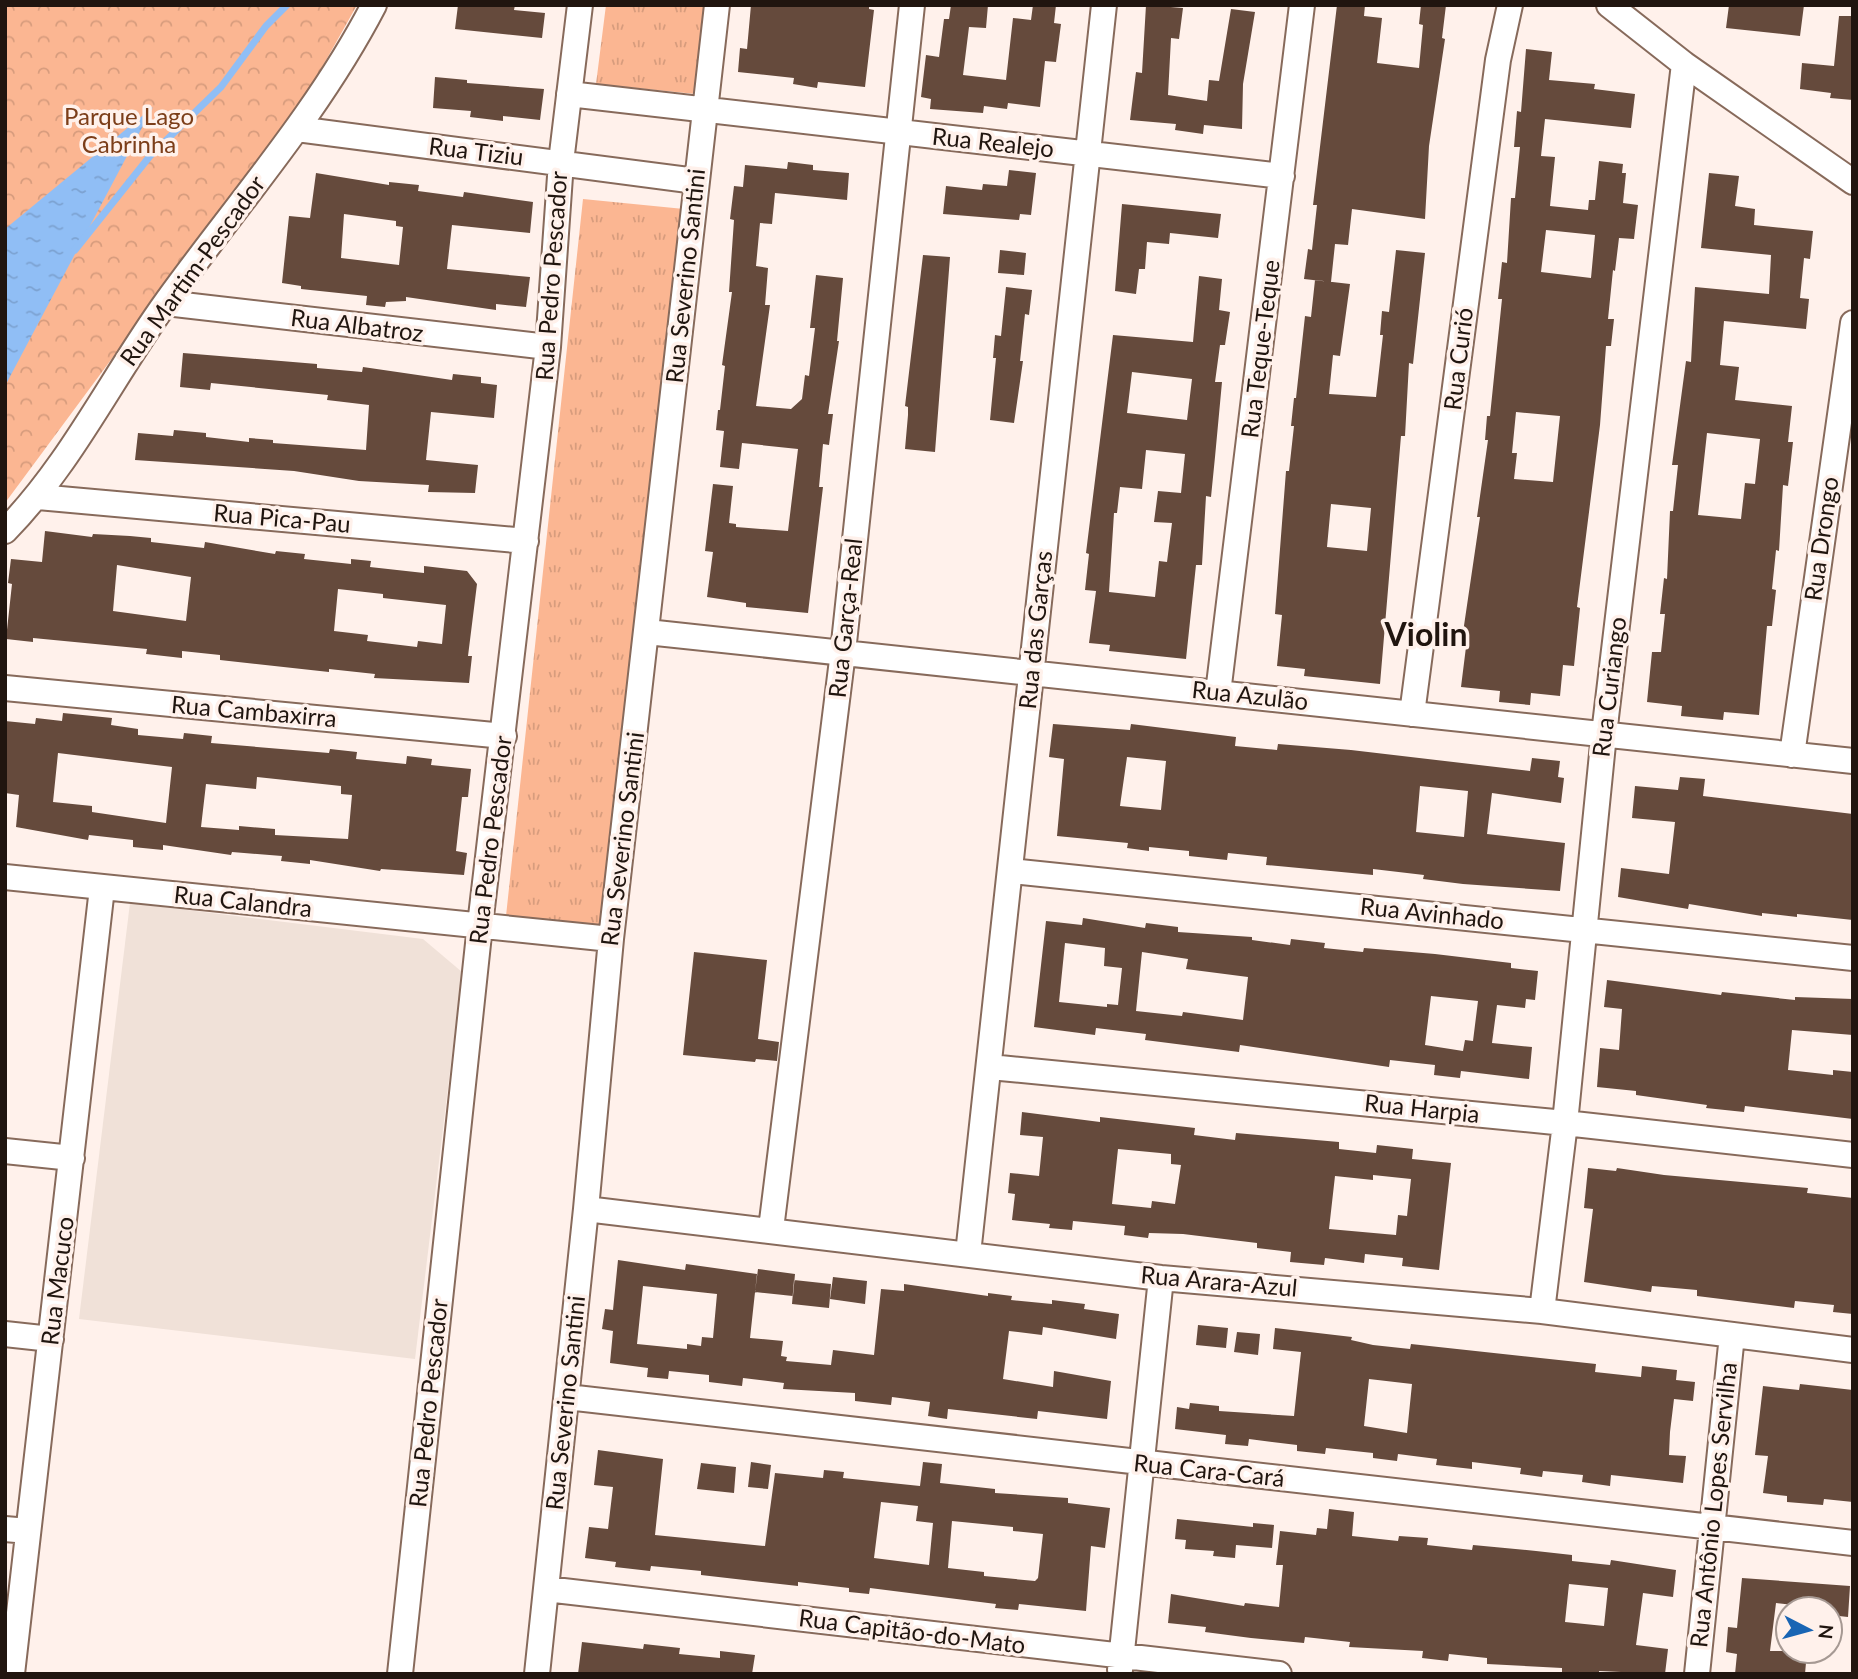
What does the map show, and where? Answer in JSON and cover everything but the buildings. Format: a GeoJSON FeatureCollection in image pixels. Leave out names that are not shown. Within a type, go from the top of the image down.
{"type":"FeatureCollection","features":[{"type":"Feature","properties":{"kind":"street","name":"Rua Martim-Pescador"},"geometry":{"type":"LineString","coordinates":[[5,531],[38,498],[166,303],[297,129],[358,37],[374,5]]}},
{"type":"Feature","properties":{"kind":"street","name":"Rua Pedro Pescador"},"geometry":{"type":"LineString","coordinates":[[400,1674],[481,925],[548,347],[561,162],[580,5]]}},
{"type":"Feature","properties":{"kind":"street","name":"Rua Severino Santini"},"geometry":{"type":"LineString","coordinates":[[537,1674],[586,1209],[611,939],[717,5]]}},
{"type":"Feature","properties":{"kind":"street","name":"Rua Garça-Real"},"geometry":{"type":"LineString","coordinates":[[771,1229],[843,653],[912,5]]}},
{"type":"Feature","properties":{"kind":"street","name":"Rua das Garças"},"geometry":{"type":"LineString","coordinates":[[968,1254],[1104,5]]}},
{"type":"Feature","properties":{"kind":"street","name":"Rua Teque-Teque"},"geometry":{"type":"LineString","coordinates":[[1218,693],[1302,5]]}},
{"type":"Feature","properties":{"kind":"street","name":"Rua Curió"},"geometry":{"type":"LineString","coordinates":[[1412,714],[1498,60],[1510,5]]}},
{"type":"Feature","properties":{"kind":"street"},"geometry":{"type":"LineString","coordinates":[[1609,5],[1684,64],[1853,182]]}},
{"type":"Feature","properties":{"kind":"street","name":"Rua Curiango"},"geometry":{"type":"LineString","coordinates":[[1542,1311],[1565,1123],[1604,734],[1684,64]]}},
{"type":"Feature","properties":{"kind":"street","name":"Rua Realejo"},"geometry":{"type":"LineString","coordinates":[[569,94],[705,107],[898,133],[1282,176]]}},
{"type":"Feature","properties":{"kind":"street","name":"Rua Tiziu"},"geometry":{"type":"LineString","coordinates":[[297,129],[695,181]]}},
{"type":"Feature","properties":{"kind":"street","name":"Rua Albatroz"},"geometry":{"type":"LineString","coordinates":[[166,303],[548,347]]}},
{"type":"Feature","properties":{"kind":"street","name":"Rua Drongo"},"geometry":{"type":"LineString","coordinates":[[1791,754],[1853,323]]}},
{"type":"Feature","properties":{"kind":"street","name":"Rua Pica-Pau"},"geometry":{"type":"LineString","coordinates":[[38,498],[526,541]]}},
{"type":"Feature","properties":{"kind":"street","name":"Rua Azulão"},"geometry":{"type":"LineString","coordinates":[[647,632],[1853,761]]}},
{"type":"Feature","properties":{"kind":"street","name":"Rua Cambaxirra"},"geometry":{"type":"LineString","coordinates":[[5,688],[504,736]]}},
{"type":"Feature","properties":{"kind":"street","name":"Rua Avinhado"},"geometry":{"type":"LineString","coordinates":[[1011,871],[1853,958]]}},
{"type":"Feature","properties":{"kind":"street","name":"Rua Calandra"},"geometry":{"type":"LineString","coordinates":[[5,877],[611,939]]}},
{"type":"Feature","properties":{"kind":"street","name":"Rua Macuco"},"geometry":{"type":"LineString","coordinates":[[12,1674],[17,1530],[51,1339],[102,888]]}},
{"type":"Feature","properties":{"kind":"street","name":"Rua Harpia"},"geometry":{"type":"LineString","coordinates":[[990,1067],[1565,1123],[1853,1155]]}},
{"type":"Feature","properties":{"kind":"street"},"geometry":{"type":"LineString","coordinates":[[5,1151],[72,1158]]}},
{"type":"Feature","properties":{"kind":"street","name":"Rua Arara-Azul"},"geometry":{"type":"LineString","coordinates":[[586,1209],[771,1229],[1161,1278],[1542,1311],[1853,1350]]}},
{"type":"Feature","properties":{"kind":"street"},"geometry":{"type":"LineString","coordinates":[[1121,1665],[1144,1464],[1161,1278]]}},
{"type":"Feature","properties":{"kind":"street"},"geometry":{"type":"LineString","coordinates":[[5,1334],[51,1339]]}},
{"type":"Feature","properties":{"kind":"street","name":"Rua Antônio Lopes Servilha"},"geometry":{"type":"LineString","coordinates":[[1697,1674],[1732,1335]]}},
{"type":"Feature","properties":{"kind":"street","name":"Rua Cara-Cará"},"geometry":{"type":"LineString","coordinates":[[566,1397],[1853,1543]]}},
{"type":"Feature","properties":{"kind":"street","name":"Rua Capitão-do-Mato"},"geometry":{"type":"LineString","coordinates":[[546,1589],[1121,1665],[1279,1674]]}},
{"type":"Feature","properties":{"kind":"shaded area"},"geometry":{"type":"Polygon","coordinates":[[[130,903],[423,939],[462,972],[415,1359],[79,1319],[130,903]]]}},
{"type":"Feature","properties":{"kind":"green space","name":"Parque Lago Cabrinha"},"geometry":{"type":"Polygon","coordinates":[[[5,5],[357,5],[287,130],[153,303],[5,503],[5,5]]]}},
{"type":"Feature","properties":{"kind":"green space"},"geometry":{"type":"Polygon","coordinates":[[[606,5],[707,5],[696,94],[596,84],[606,5]]]}},
{"type":"Feature","properties":{"kind":"green space"},"geometry":{"type":"Polygon","coordinates":[[[583,199],[684,209],[602,926],[506,916],[583,199]]]}},
{"type":"Feature","properties":{"kind":"water"},"geometry":{"type":"Polygon","coordinates":[[[153,107],[5,386],[5,229],[153,107]]]}},
{"type":"Feature","properties":{"kind":"waterway"},"geometry":{"type":"LineString","coordinates":[[75,250],[150,156],[221,87],[266,26],[287,5]]}},
{"type":"Feature","properties":{"kind":"district","name":"Violin"},"geometry":{"type":"Point","coordinates":[1426,635]}}]}
